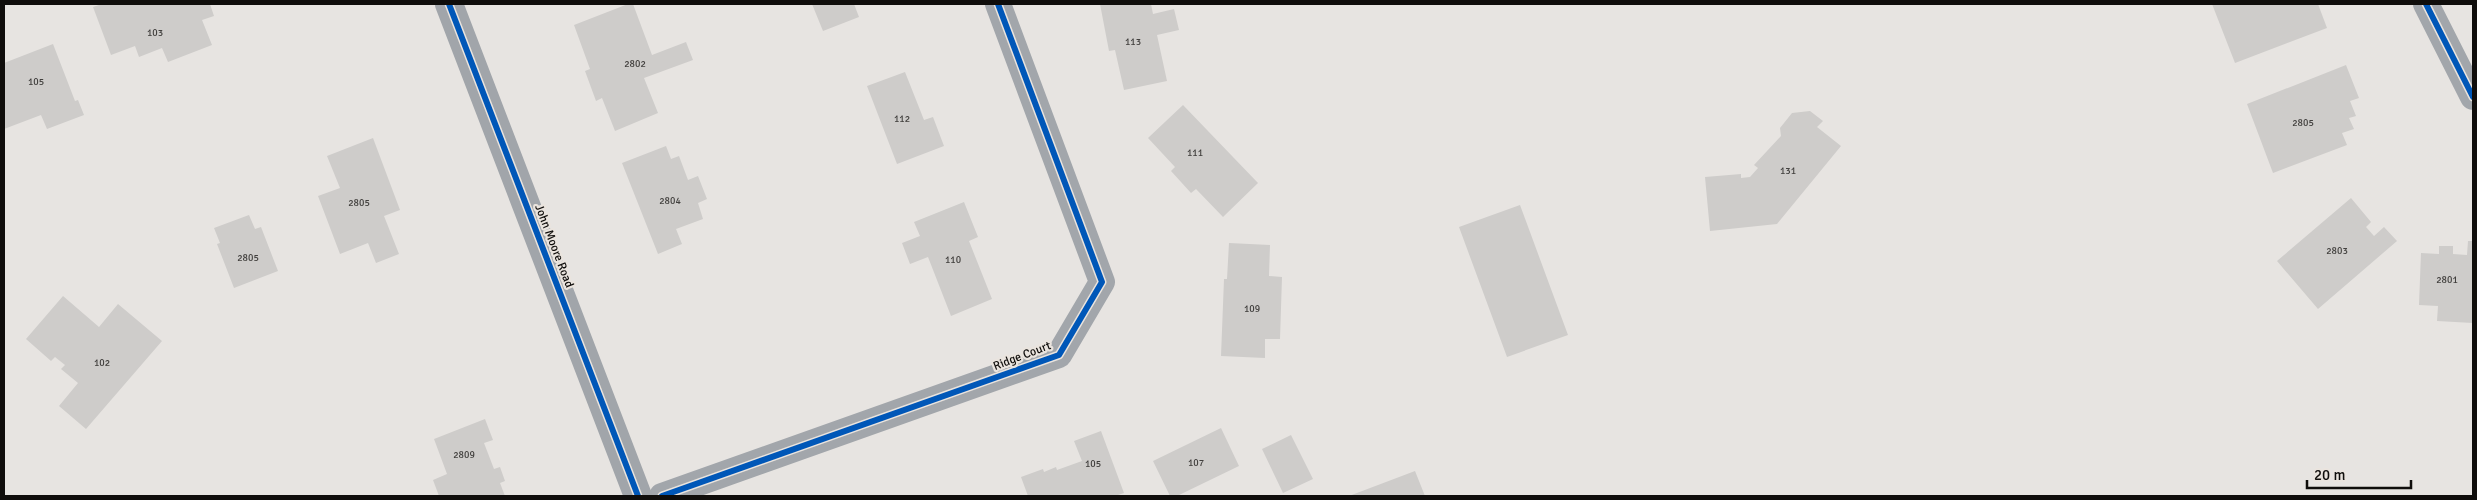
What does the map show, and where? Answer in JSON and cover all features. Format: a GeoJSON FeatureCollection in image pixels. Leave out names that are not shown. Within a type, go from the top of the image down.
{"type":"FeatureCollection","features":[{"type":"Feature","properties":{"kind":"street","name":"John Moore Road"},"geometry":{"type":"LineString","coordinates":[[449,4],[638,496]]}},
{"type":"Feature","properties":{"kind":"street","name":"Ridge Court"},"geometry":{"type":"LineString","coordinates":[[662,496],[1059,355],[1102,282],[998,4]]}},
{"type":"Feature","properties":{"kind":"street"},"geometry":{"type":"LineString","coordinates":[[2426,4],[2473,97]]}},
{"type":"Feature","properties":{"kind":"building"},"geometry":{"type":"Polygon","coordinates":[[[102,4],[210,4],[214,16],[202,20],[212,45],[168,62],[162,48],[139,57],[135,46],[111,55],[93,7],[102,4]]]}},
{"type":"Feature","properties":{"kind":"building"},"geometry":{"type":"Polygon","coordinates":[[[628,4],[633,4],[652,55],[686,42],[693,60],[644,78],[658,113],[615,131],[602,98],[596,101],[585,71],[590,69],[574,25],[628,4]]]}},
{"type":"Feature","properties":{"kind":"building"},"geometry":{"type":"Polygon","coordinates":[[[812,4],[854,4],[859,17],[823,31],[812,4]]]}},
{"type":"Feature","properties":{"kind":"building"},"geometry":{"type":"Polygon","coordinates":[[[1100,4],[1151,4],[1153,14],[1174,9],[1179,30],[1157,35],[1167,81],[1124,90],[1115,50],[1109,51],[1100,4]]]}},
{"type":"Feature","properties":{"kind":"building"},"geometry":{"type":"Polygon","coordinates":[[[2212,4],[2318,4],[2327,28],[2235,63],[2212,4]]]}},
{"type":"Feature","properties":{"kind":"building"},"geometry":{"type":"Polygon","coordinates":[[[53,44],[75,101],[78,100],[84,115],[47,129],[41,115],[4,129],[4,63],[53,44]]]}},
{"type":"Feature","properties":{"kind":"building"},"geometry":{"type":"Polygon","coordinates":[[[2346,65],[2359,98],[2350,101],[2356,116],[2349,118],[2354,129],[2342,133],[2347,145],[2273,173],[2247,104],[2346,65]]]}},
{"type":"Feature","properties":{"kind":"building"},"geometry":{"type":"Polygon","coordinates":[[[905,72],[924,120],[933,117],[944,146],[897,164],[867,86],[905,72]]]}},
{"type":"Feature","properties":{"kind":"building"},"geometry":{"type":"Polygon","coordinates":[[[1183,105],[1258,183],[1223,217],[1196,189],[1191,193],[1171,171],[1175,167],[1148,138],[1183,105]]]}},
{"type":"Feature","properties":{"kind":"building"},"geometry":{"type":"Polygon","coordinates":[[[1810,111],[1823,121],[1817,127],[1841,146],[1777,224],[1710,231],[1705,177],[1741,174],[1741,178],[1750,177],[1758,168],[1754,165],[1781,136],[1780,128],[1792,113],[1810,111]]]}},
{"type":"Feature","properties":{"kind":"building"},"geometry":{"type":"Polygon","coordinates":[[[373,138],[400,210],[384,216],[399,254],[376,263],[368,243],[340,254],[318,196],[340,188],[327,156],[373,138]]]}},
{"type":"Feature","properties":{"kind":"building"},"geometry":{"type":"Polygon","coordinates":[[[666,146],[671,159],[679,156],[688,180],[698,176],[707,199],[698,203],[703,219],[676,229],[682,244],[658,254],[622,163],[666,146]]]}},
{"type":"Feature","properties":{"kind":"building"},"geometry":{"type":"Polygon","coordinates":[[[2351,198],[2371,222],[2366,227],[2374,236],[2384,227],[2397,241],[2318,309],[2277,261],[2351,198]]]}},
{"type":"Feature","properties":{"kind":"building"},"geometry":{"type":"Polygon","coordinates":[[[964,202],[978,237],[969,241],[992,299],[951,316],[928,257],[910,264],[902,243],[920,236],[914,222],[964,202]]]}},
{"type":"Feature","properties":{"kind":"building"},"geometry":{"type":"Polygon","coordinates":[[[1520,205],[1568,335],[1507,357],[1459,227],[1520,205]]]}},
{"type":"Feature","properties":{"kind":"building"},"geometry":{"type":"Polygon","coordinates":[[[249,215],[255,229],[261,227],[278,271],[234,288],[217,244],[220,243],[214,228],[249,215]]]}},
{"type":"Feature","properties":{"kind":"building"},"geometry":{"type":"Polygon","coordinates":[[[2468,241],[2473,241],[2473,323],[2437,321],[2438,306],[2419,305],[2421,253],[2439,254],[2439,246],[2453,246],[2453,254],[2467,255],[2468,241]]]}},
{"type":"Feature","properties":{"kind":"building"},"geometry":{"type":"Polygon","coordinates":[[[1229,243],[1270,245],[1269,276],[1282,277],[1280,339],[1265,339],[1265,358],[1221,356],[1224,279],[1227,279],[1229,243]]]}},
{"type":"Feature","properties":{"kind":"building"},"geometry":{"type":"Polygon","coordinates":[[[63,296],[99,327],[118,304],[162,341],[86,429],[59,406],[78,383],[61,369],[65,365],[55,357],[51,361],[26,339],[63,296]]]}},
{"type":"Feature","properties":{"kind":"building"},"geometry":{"type":"Polygon","coordinates":[[[485,419],[493,440],[484,443],[494,469],[500,467],[505,481],[500,483],[505,496],[439,496],[433,480],[447,474],[434,439],[485,419]]]}},
{"type":"Feature","properties":{"kind":"building"},"geometry":{"type":"Polygon","coordinates":[[[1221,428],[1239,466],[1177,496],[1170,496],[1153,461],[1221,428]]]}},
{"type":"Feature","properties":{"kind":"building"},"geometry":{"type":"Polygon","coordinates":[[[1101,431],[1124,493],[1115,496],[1028,496],[1021,477],[1043,469],[1044,472],[1056,467],[1057,470],[1082,461],[1074,441],[1101,431]]]}},
{"type":"Feature","properties":{"kind":"building"},"geometry":{"type":"Polygon","coordinates":[[[1291,435],[1313,479],[1283,493],[1262,449],[1291,435]]]}},
{"type":"Feature","properties":{"kind":"building"},"geometry":{"type":"Polygon","coordinates":[[[1415,471],[1425,496],[1349,496],[1415,471]]]}},
{"type":"Feature","properties":{"kind":"cycle path"},"geometry":{"type":"LineString","coordinates":[[449,4],[638,496]]}},
{"type":"Feature","properties":{"kind":"cycle path"},"geometry":{"type":"LineString","coordinates":[[662,496],[1059,355],[1102,282],[998,4]]}},
{"type":"Feature","properties":{"kind":"cycle path"},"geometry":{"type":"LineString","coordinates":[[2426,4],[2473,97]]}}]}
